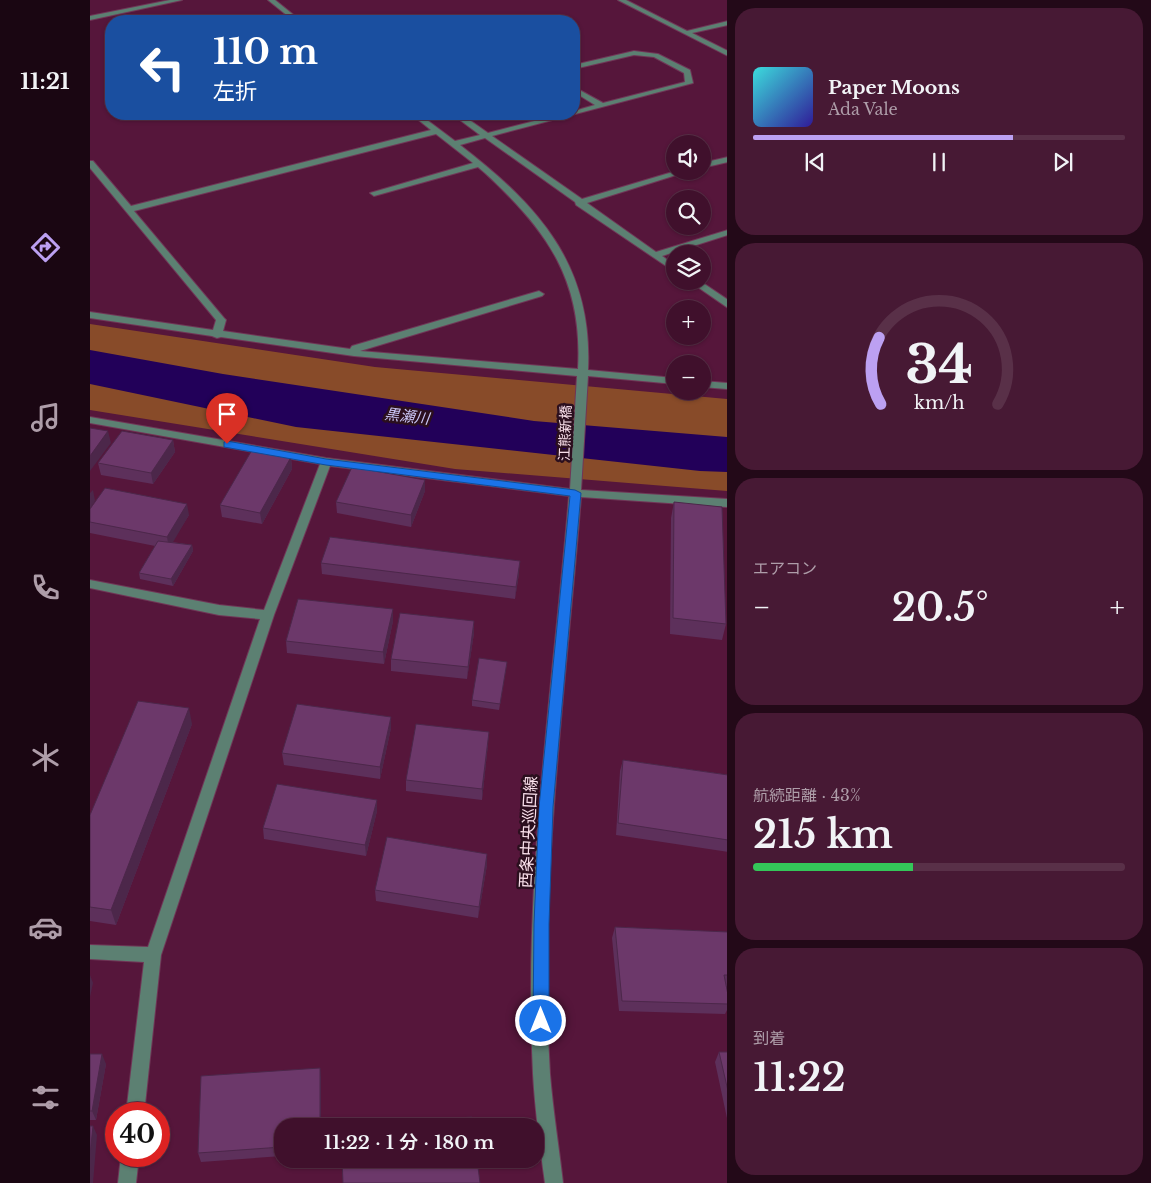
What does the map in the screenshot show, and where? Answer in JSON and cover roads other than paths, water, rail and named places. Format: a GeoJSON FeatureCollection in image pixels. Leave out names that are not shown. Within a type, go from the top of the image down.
{"type":"FeatureCollection","features":[{"type":"Feature","properties":{"kind":"street"},"geometry":{"type":"LineString","coordinates":[[90,18],[179,0]]}},
{"type":"Feature","properties":{"kind":"street"},"geometry":{"type":"LineString","coordinates":[[271,0],[290,15]]}},
{"type":"Feature","properties":{"kind":"street"},"geometry":{"type":"LineString","coordinates":[[621,0],[727,54]]}},
{"type":"Feature","properties":{"kind":"street"},"geometry":{"type":"LineString","coordinates":[[686,33],[727,23]]}},
{"type":"Feature","properties":{"kind":"street"},"geometry":{"type":"LineString","coordinates":[[580,66],[634,53],[656,56],[687,72],[689,83],[580,112]]}},
{"type":"Feature","properties":{"kind":"street"},"geometry":{"type":"LineString","coordinates":[[580,93],[602,106]]}},
{"type":"Feature","properties":{"kind":"street","name":"江熊新橋"},"geometry":{"type":"LineString","coordinates":[[423,120],[480,164],[520,199],[540,224],[560,256],[576,293],[585,337],[576,489]]}},
{"type":"Feature","properties":{"kind":"street"},"geometry":{"type":"LineString","coordinates":[[465,120],[579,203],[666,263]]}},
{"type":"Feature","properties":{"kind":"street"},"geometry":{"type":"LineString","coordinates":[[453,144],[547,120]]}},
{"type":"Feature","properties":{"kind":"street"},"geometry":{"type":"LineString","coordinates":[[130,209],[438,131]]}},
{"type":"Feature","properties":{"kind":"street"},"geometry":{"type":"LineString","coordinates":[[711,163],[727,159]]}},
{"type":"Feature","properties":{"kind":"street"},"geometry":{"type":"LineString","coordinates":[[90,163],[221,320],[217,335]]}},
{"type":"Feature","properties":{"kind":"street"},"geometry":{"type":"LineString","coordinates":[[374,193],[480,164]]}},
{"type":"Feature","properties":{"kind":"street"},"geometry":{"type":"LineString","coordinates":[[579,203],[666,177]]}},
{"type":"Feature","properties":{"kind":"street"},"geometry":{"type":"LineString","coordinates":[[655,255],[727,232]]}},
{"type":"Feature","properties":{"kind":"street"},"geometry":{"type":"LineString","coordinates":[[706,290],[727,305]]}},
{"type":"Feature","properties":{"kind":"street"},"geometry":{"type":"LineString","coordinates":[[354,353],[356,348],[539,294]]}},
{"type":"Feature","properties":{"kind":"street"},"geometry":{"type":"LineString","coordinates":[[90,315],[217,335],[354,353],[582,377],[666,381]]}},
{"type":"Feature","properties":{"kind":"street"},"geometry":{"type":"LineString","coordinates":[[711,385],[727,386]]}},
{"type":"Feature","properties":{"kind":"street"},"geometry":{"type":"LineString","coordinates":[[90,420],[326,462],[727,503]]}},
{"type":"Feature","properties":{"kind":"street"},"geometry":{"type":"LineString","coordinates":[[136,1102],[153,954],[268,615],[326,462]]}},
{"type":"Feature","properties":{"kind":"street","name":"西条中央巡回線"},"geometry":{"type":"LineString","coordinates":[[554,1183],[541,1059],[541,924],[546,807],[576,489]]}},
{"type":"Feature","properties":{"kind":"street"},"geometry":{"type":"LineString","coordinates":[[90,584],[219,610],[268,615]]}},
{"type":"Feature","properties":{"kind":"street"},"geometry":{"type":"LineString","coordinates":[[90,952],[153,954]]}},
{"type":"Feature","properties":{"kind":"street"},"geometry":{"type":"LineString","coordinates":[[127,1183],[129,1167]]}},
{"type":"Feature","properties":{"kind":"water","name":"黒瀬川"},"geometry":{"type":"Polygon","coordinates":[[[90,350],[223,374],[534,421],[727,437],[727,472],[700,471],[296,427],[90,384],[90,350]]]}}]}
